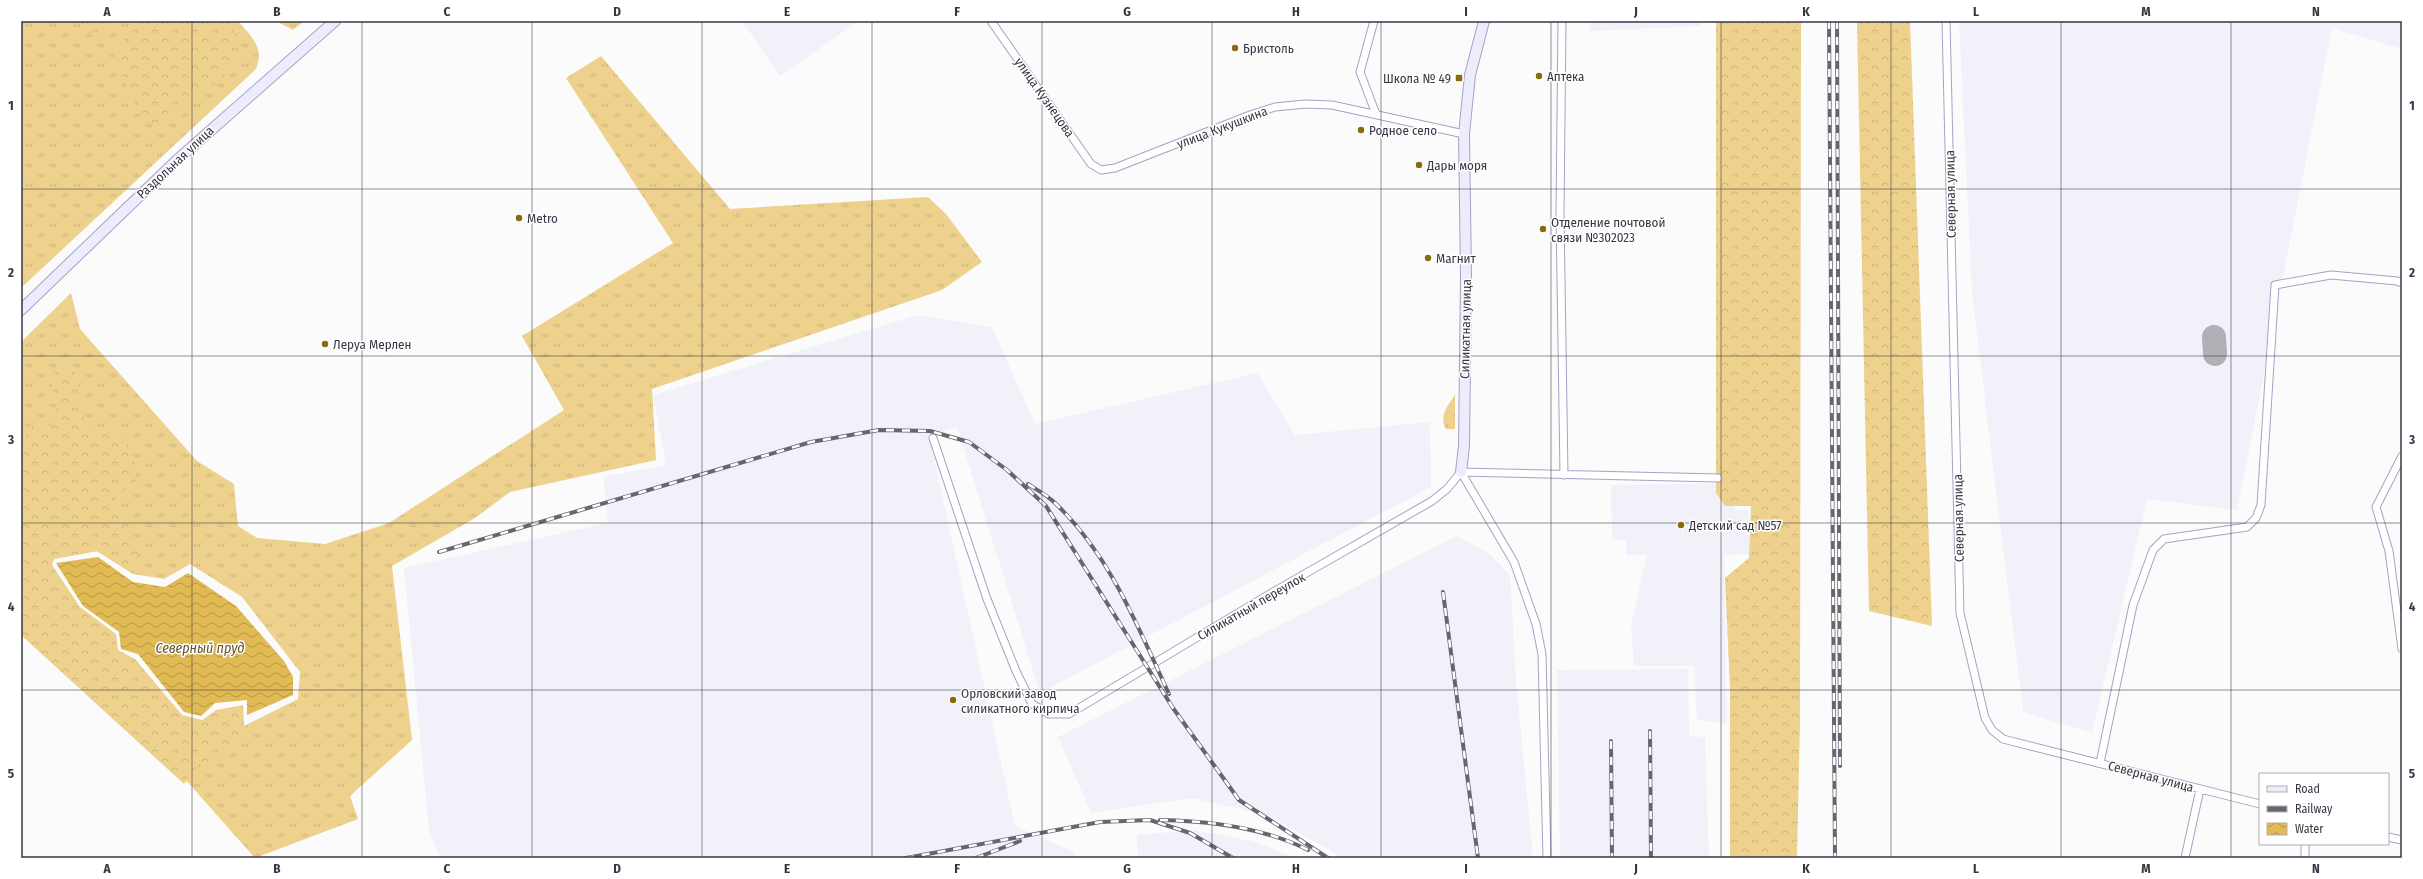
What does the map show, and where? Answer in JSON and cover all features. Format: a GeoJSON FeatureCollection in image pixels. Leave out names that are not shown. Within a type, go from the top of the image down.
{"type":"FeatureCollection","features":[{"type":"Feature","properties":{"kind":"street","name":"Раздольная улица"},"geometry":{"type":"LineString","coordinates":[[21,310],[166,170],[335,21]]}},
{"type":"Feature","properties":{"kind":"street","name":"улица Кузнецова"},"geometry":{"type":"LineString","coordinates":[[991,21],[1091,164],[1101,170]]}},
{"type":"Feature","properties":{"kind":"street"},"geometry":{"type":"LineString","coordinates":[[1374,21],[1360,72],[1376,114]]}},
{"type":"Feature","properties":{"kind":"street","name":"Силикатная улица"},"geometry":{"type":"LineString","coordinates":[[1461,472],[1464,446],[1466,292],[1464,134],[1470,75],[1484,21]]}},
{"type":"Feature","properties":{"kind":"street"},"geometry":{"type":"LineString","coordinates":[[1562,21],[1560,213],[1564,475]]}},
{"type":"Feature","properties":{"kind":"street","name":"Северная улица"},"geometry":{"type":"LineString","coordinates":[[1946,21],[1960,613],[1985,718],[1992,730],[2003,739],[2259,804]]}},
{"type":"Feature","properties":{"kind":"street","name":"улица Кукушкина"},"geometry":{"type":"LineString","coordinates":[[1101,170],[1114,168],[1275,107],[1305,104],[1332,105],[1464,134]]}},
{"type":"Feature","properties":{"kind":"street"},"geometry":{"type":"LineString","coordinates":[[2100,763],[2133,605],[2153,550],[2164,538],[2248,527],[2256,518],[2261,505],[2275,285],[2331,275],[2397,281],[2402,283]]}},
{"type":"Feature","properties":{"kind":"street","name":"Силикатный переулок"},"geometry":{"type":"LineString","coordinates":[[933,438],[987,599],[1016,671],[1032,704],[1049,714],[1069,714],[1261,599],[1432,501],[1447,489],[1461,472]]}},
{"type":"Feature","properties":{"kind":"street"},"geometry":{"type":"LineString","coordinates":[[2402,456],[2376,507],[2389,551],[2402,649]]}},
{"type":"Feature","properties":{"kind":"street"},"geometry":{"type":"LineString","coordinates":[[1461,472],[1718,478]]}},
{"type":"Feature","properties":{"kind":"street"},"geometry":{"type":"LineString","coordinates":[[1461,472],[1514,562],[1536,624],[1542,654],[1547,858]]}},
{"type":"Feature","properties":{"kind":"street"},"geometry":{"type":"LineString","coordinates":[[2185,858],[2200,789]]}},
{"type":"Feature","properties":{"kind":"street"},"geometry":{"type":"LineString","coordinates":[[2389,837],[2402,840]]}},
{"type":"Feature","properties":{"kind":"street"},"geometry":{"type":"LineString","coordinates":[[2305,845],[2305,858]]}},
{"type":"Feature","properties":{"kind":"shaded area"},"geometry":{"type":"Polygon","coordinates":[[[742,21],[859,21],[780,76],[742,21]]]}},
{"type":"Feature","properties":{"kind":"shaded area"},"geometry":{"type":"Polygon","coordinates":[[[1590,21],[1700,21],[1700,26],[1590,31],[1590,21]]]}},
{"type":"Feature","properties":{"kind":"shaded area"},"geometry":{"type":"Polygon","coordinates":[[[1959,21],[2402,21],[2402,49],[2332,28],[2237,510],[2147,499],[2092,733],[2023,712],[1972,293],[1959,21]]]}},
{"type":"Feature","properties":{"kind":"shaded area"},"geometry":{"type":"Polygon","coordinates":[[[918,315],[992,327],[1035,424],[1257,373],[1295,435],[1430,422],[1431,487],[1040,693],[957,427],[929,436],[1015,826],[1074,852],[1074,858],[440,858],[429,830],[404,568],[608,523],[603,477],[666,465],[653,395],[918,315]]]}},
{"type":"Feature","properties":{"kind":"shaded area"},"geometry":{"type":"Polygon","coordinates":[[[1735,483],[1735,510],[1749,510],[1750,554],[1724,555],[1727,724],[1697,720],[1694,666],[1634,666],[1631,624],[1647,555],[1626,555],[1626,540],[1612,540],[1611,485],[1735,483]]]}},
{"type":"Feature","properties":{"kind":"shaded area"},"geometry":{"type":"Polygon","coordinates":[[[1457,536],[1487,552],[1510,575],[1516,680],[1533,858],[1343,858],[1269,816],[1192,798],[1091,813],[1058,737],[1457,536]]]}},
{"type":"Feature","properties":{"kind":"shaded area"},"geometry":{"type":"Polygon","coordinates":[[[1688,669],[1689,736],[1705,737],[1709,858],[1560,858],[1557,670],[1688,669]]]}},
{"type":"Feature","properties":{"kind":"shaded area"},"geometry":{"type":"Polygon","coordinates":[[[1192,830],[1252,841],[1295,858],[1138,858],[1137,835],[1192,830]]]}},
{"type":"Feature","properties":{"kind":"green space"},"geometry":{"type":"Polygon","coordinates":[[[21,21],[238,21],[252,37],[258,49],[259,55],[256,69],[21,288],[21,21]]]}},
{"type":"Feature","properties":{"kind":"green space"},"geometry":{"type":"Polygon","coordinates":[[[76,21],[108,21],[105,33],[96,39],[76,21]]]}},
{"type":"Feature","properties":{"kind":"green space"},"geometry":{"type":"Polygon","coordinates":[[[141,21],[228,21],[236,38],[239,51],[233,65],[214,85],[156,126],[141,113],[126,85],[115,56],[132,28],[141,21]]]}},
{"type":"Feature","properties":{"kind":"green space"},"geometry":{"type":"Polygon","coordinates":[[[276,21],[304,21],[293,30],[276,21]]]}},
{"type":"Feature","properties":{"kind":"green space"},"geometry":{"type":"Polygon","coordinates":[[[1716,21],[1801,21],[1800,722],[1797,858],[1730,858],[1730,689],[1725,578],[1749,558],[1751,506],[1725,506],[1716,493],[1716,21]]]}},
{"type":"Feature","properties":{"kind":"green space"},"geometry":{"type":"Polygon","coordinates":[[[1857,21],[1910,21],[1932,626],[1869,611],[1857,21]]]}},
{"type":"Feature","properties":{"kind":"green space"},"geometry":{"type":"Polygon","coordinates":[[[601,56],[730,209],[928,197],[946,214],[982,262],[942,290],[652,389],[656,460],[510,492],[475,518],[392,566],[412,740],[350,796],[358,819],[255,858],[176,769],[238,729],[298,699],[300,672],[242,597],[190,564],[164,579],[133,574],[97,551],[48,560],[21,555],[21,342],[71,293],[80,329],[197,461],[234,484],[238,526],[257,538],[325,544],[389,523],[564,410],[522,336],[673,243],[566,78],[601,56]]]}},
{"type":"Feature","properties":{"kind":"green space"},"geometry":{"type":"Polygon","coordinates":[[[61,366],[75,371],[86,427],[121,435],[135,461],[137,482],[116,496],[116,513],[139,547],[133,574],[97,551],[54,559],[52,565],[80,607],[116,634],[118,650],[135,659],[182,715],[202,720],[216,710],[243,705],[244,725],[235,746],[224,758],[199,764],[184,784],[21,635],[21,445],[31,425],[47,434],[58,417],[51,376],[61,366]]]}},
{"type":"Feature","properties":{"kind":"green space"},"geometry":{"type":"Polygon","coordinates":[[[1455,395],[1455,429],[1446,429],[1443,420],[1445,412],[1455,395]]]}},
{"type":"Feature","properties":{"kind":"water","name":"Северный пруд"},"geometry":{"type":"Polygon","coordinates":[[[98,557],[133,582],[165,587],[188,573],[236,606],[284,661],[293,677],[293,695],[247,715],[247,700],[215,703],[201,716],[184,712],[138,654],[121,649],[119,632],[83,606],[56,563],[98,557]]]}},
{"type":"Feature","properties":{"kind":"taxiway"},"geometry":{"type":"LineString","coordinates":[[2214,337],[2215,354]]}},
{"type":"Feature","properties":{"kind":"railway"},"geometry":{"type":"LineString","coordinates":[[1829,21],[1835,858]]}},
{"type":"Feature","properties":{"kind":"railway"},"geometry":{"type":"LineString","coordinates":[[1837,21],[1840,766]]}},
{"type":"Feature","properties":{"kind":"railway"},"geometry":{"type":"LineString","coordinates":[[439,552],[811,442],[879,430],[930,431],[969,442],[1007,470],[1046,506],[1173,708],[1239,800],[1328,858]]}},
{"type":"Feature","properties":{"kind":"railway"},"geometry":{"type":"LineString","coordinates":[[1028,484],[1055,503],[1092,545],[1134,618],[1169,694]]}},
{"type":"Feature","properties":{"kind":"railway"},"geometry":{"type":"LineString","coordinates":[[1443,592],[1478,858]]}},
{"type":"Feature","properties":{"kind":"railway"},"geometry":{"type":"LineString","coordinates":[[1650,731],[1651,858]]}},
{"type":"Feature","properties":{"kind":"railway"},"geometry":{"type":"LineString","coordinates":[[1611,741],[1612,858]]}},
{"type":"Feature","properties":{"kind":"railway"},"geometry":{"type":"LineString","coordinates":[[906,858],[1100,822],[1150,820],[1190,833],[1233,858]]}},
{"type":"Feature","properties":{"kind":"railway"},"geometry":{"type":"LineString","coordinates":[[1160,820],[1197,822],[1236,827],[1273,836],[1308,850]]}},
{"type":"Feature","properties":{"kind":"railway"},"geometry":{"type":"LineString","coordinates":[[976,858],[1020,841]]}},
{"type":"Feature","properties":{"kind":"place","name":"Бристоль"},"geometry":{"type":"Point","coordinates":[1235,48]}},
{"type":"Feature","properties":{"kind":"place","name":"Аптека"},"geometry":{"type":"Point","coordinates":[1539,76]}},
{"type":"Feature","properties":{"kind":"place","name":"Школа № 49"},"geometry":{"type":"Point","coordinates":[1459,78]}},
{"type":"Feature","properties":{"kind":"place","name":"Родное село"},"geometry":{"type":"Point","coordinates":[1361,130]}},
{"type":"Feature","properties":{"kind":"place","name":"Дары моря"},"geometry":{"type":"Point","coordinates":[1419,165]}},
{"type":"Feature","properties":{"kind":"place","name":"Metro"},"geometry":{"type":"Point","coordinates":[519,218]}},
{"type":"Feature","properties":{"kind":"place","name":"Отделение почтовой связи №302023"},"geometry":{"type":"Point","coordinates":[1543,229]}},
{"type":"Feature","properties":{"kind":"place","name":"Магнит"},"geometry":{"type":"Point","coordinates":[1428,258]}},
{"type":"Feature","properties":{"kind":"place","name":"Леруа Мерлен"},"geometry":{"type":"Point","coordinates":[325,344]}},
{"type":"Feature","properties":{"kind":"place","name":"Детский сад №57"},"geometry":{"type":"Point","coordinates":[1681,525]}},
{"type":"Feature","properties":{"kind":"place","name":"Орловский завод силикатного кирпича"},"geometry":{"type":"Point","coordinates":[953,700]}}]}
